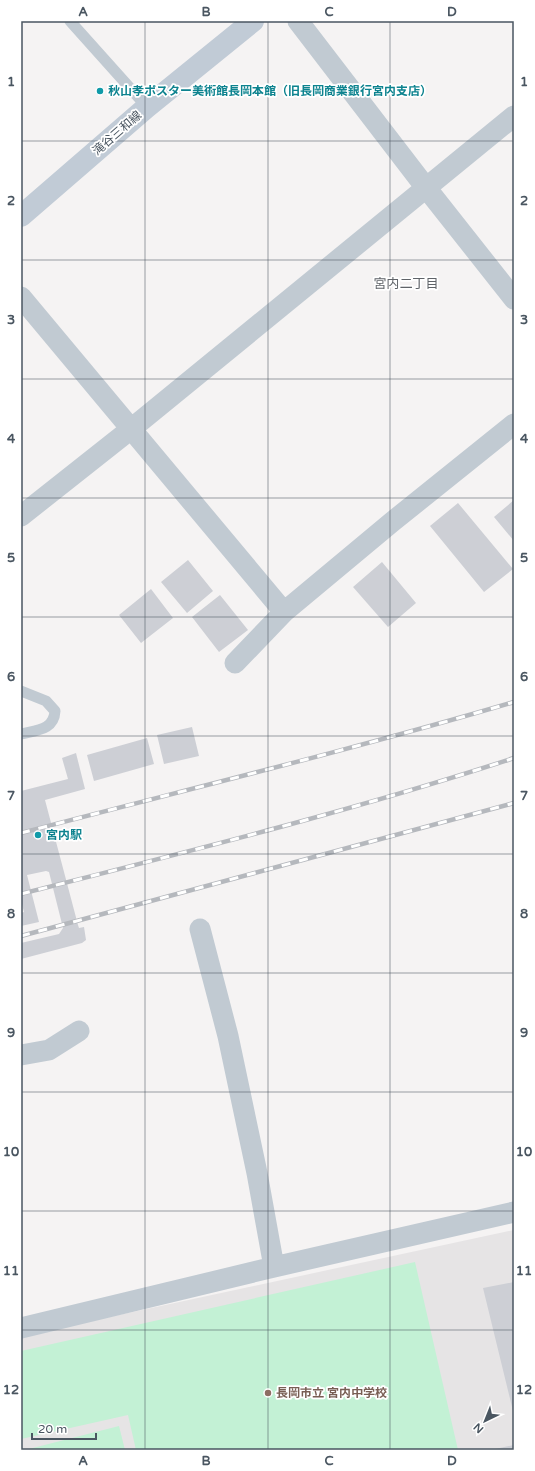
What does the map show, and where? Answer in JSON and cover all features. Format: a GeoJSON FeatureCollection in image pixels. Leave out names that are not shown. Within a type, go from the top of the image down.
{"type":"FeatureCollection","features":[{"type":"Feature","properties":{"kind":"main road","name":"滝谷三和線"},"geometry":{"type":"LineString","coordinates":[[21,216],[147,107],[253,21]]}},
{"type":"Feature","properties":{"kind":"street"},"geometry":{"type":"LineString","coordinates":[[298,21],[514,299]]}},
{"type":"Feature","properties":{"kind":"street"},"geometry":{"type":"LineString","coordinates":[[21,516],[132,429],[514,116]]}},
{"type":"Feature","properties":{"kind":"street"},"geometry":{"type":"LineString","coordinates":[[21,297],[284,612]]}},
{"type":"Feature","properties":{"kind":"street"},"geometry":{"type":"LineString","coordinates":[[235,663],[284,612],[392,522],[514,424]]}},
{"type":"Feature","properties":{"kind":"street"},"geometry":{"type":"LineString","coordinates":[[200,929],[228,1036],[257,1173],[274,1267]]}},
{"type":"Feature","properties":{"kind":"street"},"geometry":{"type":"LineString","coordinates":[[21,1055],[49,1050],[80,1031]]}},
{"type":"Feature","properties":{"kind":"street"},"geometry":{"type":"LineString","coordinates":[[21,1328],[274,1267],[514,1212]]}},
{"type":"Feature","properties":{"kind":"lane"},"geometry":{"type":"LineString","coordinates":[[70,21],[147,107]]}},
{"type":"Feature","properties":{"kind":"lane"},"geometry":{"type":"LineString","coordinates":[[21,691],[46,701],[55,711],[55,719],[50,725],[42,729],[21,734]]}},
{"type":"Feature","properties":{"kind":"shaded area","name":"長岡市立 宮内中学校"},"geometry":{"type":"Polygon","coordinates":[[[514,1230],[514,1450],[21,1450],[21,1336],[514,1230]]]}},
{"type":"Feature","properties":{"kind":"green space","name":"長岡市立 宮内中学校"},"geometry":{"type":"Polygon","coordinates":[[[415,1262],[458,1450],[136,1450],[128,1415],[21,1439],[21,1351],[415,1262]]]}},
{"type":"Feature","properties":{"kind":"green space"},"geometry":{"type":"Polygon","coordinates":[[[119,1426],[125,1450],[25,1450],[119,1426]]]}},
{"type":"Feature","properties":{"kind":"building"},"geometry":{"type":"Polygon","coordinates":[[[514,500],[514,541],[494,517],[514,500]]]}},
{"type":"Feature","properties":{"kind":"building"},"geometry":{"type":"Polygon","coordinates":[[[458,503],[513,569],[484,592],[430,526],[458,503]]]}},
{"type":"Feature","properties":{"kind":"building"},"geometry":{"type":"Polygon","coordinates":[[[188,560],[213,591],[187,613],[161,582],[188,560]]]}},
{"type":"Feature","properties":{"kind":"building"},"geometry":{"type":"Polygon","coordinates":[[[382,562],[416,603],[388,627],[353,587],[382,562]]]}},
{"type":"Feature","properties":{"kind":"building"},"geometry":{"type":"Polygon","coordinates":[[[151,589],[173,618],[141,643],[119,615],[151,589]]]}},
{"type":"Feature","properties":{"kind":"building"},"geometry":{"type":"Polygon","coordinates":[[[220,595],[248,630],[219,652],[192,617],[220,595]]]}},
{"type":"Feature","properties":{"kind":"building"},"geometry":{"type":"Polygon","coordinates":[[[192,727],[199,756],[164,764],[157,735],[192,727]]]}},
{"type":"Feature","properties":{"kind":"building"},"geometry":{"type":"Polygon","coordinates":[[[147,738],[154,764],[94,781],[87,755],[147,738]]]}},
{"type":"Feature","properties":{"kind":"building","name":"宮内駅"},"geometry":{"type":"Polygon","coordinates":[[[76,753],[85,789],[45,800],[78,925],[79,928],[84,927],[86,940],[82,943],[21,959],[21,943],[59,934],[63,928],[49,872],[46,871],[27,875],[39,922],[21,926],[21,913],[24,912],[21,900],[21,791],[68,779],[62,758],[76,753]]]}},
{"type":"Feature","properties":{"kind":"building"},"geometry":{"type":"Polygon","coordinates":[[[514,1282],[514,1411],[513,1411],[483,1288],[514,1282]]]}},
{"type":"Feature","properties":{"kind":"building"},"geometry":{"type":"Polygon","coordinates":[[[514,1445],[514,1450],[495,1450],[495,1449],[514,1445]]]}},
{"type":"Feature","properties":{"kind":"railway"},"geometry":{"type":"LineString","coordinates":[[21,833],[330,753],[514,702]]}},
{"type":"Feature","properties":{"kind":"railway"},"geometry":{"type":"LineString","coordinates":[[21,894],[392,796],[514,758]]}},
{"type":"Feature","properties":{"kind":"railway"},"geometry":{"type":"LineString","coordinates":[[21,936],[514,803]]}},
{"type":"Feature","properties":{"kind":"place","name":"秋山孝ポスター美術館長岡本館（旧長岡商業銀行宮内支店）"},"geometry":{"type":"Point","coordinates":[100,91]}},
{"type":"Feature","properties":{"kind":"place","name":"宮内駅"},"geometry":{"type":"Point","coordinates":[38,835]}},
{"type":"Feature","properties":{"kind":"place","name":"長岡市立 宮内中学校"},"geometry":{"type":"Point","coordinates":[268,1393]}},
{"type":"Feature","properties":{"kind":"district","name":"宮内二丁目"},"geometry":{"type":"Point","coordinates":[406,283]}}]}
